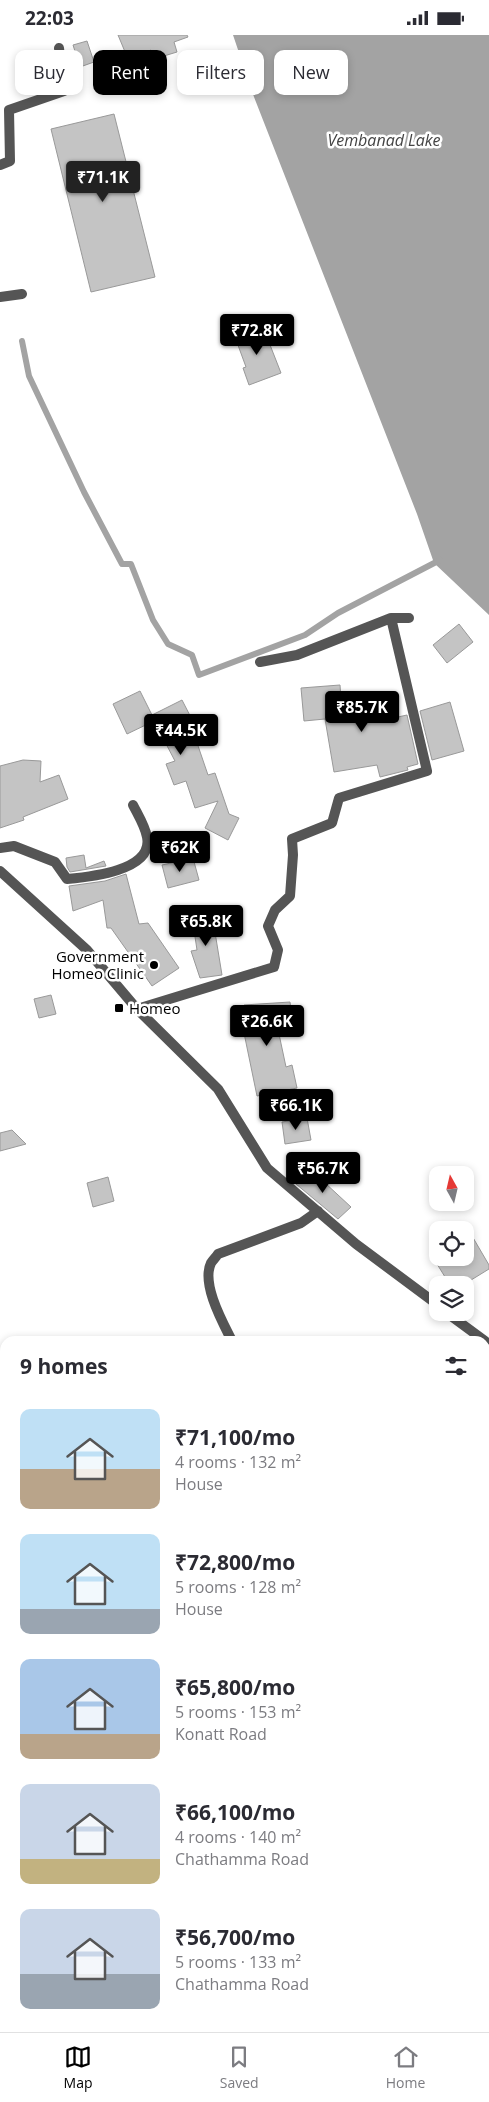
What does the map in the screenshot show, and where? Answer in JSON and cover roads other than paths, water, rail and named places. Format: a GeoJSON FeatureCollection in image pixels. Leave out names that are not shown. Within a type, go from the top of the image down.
{"type":"FeatureCollection","features":[{"type":"Feature","properties":{"kind":"street"},"geometry":{"type":"LineString","coordinates":[[0,165],[10,161],[9,110],[64,91],[59,48]]}},
{"type":"Feature","properties":{"kind":"street"},"geometry":{"type":"LineString","coordinates":[[0,297],[22,294]]}},
{"type":"Feature","properties":{"kind":"street"},"geometry":{"type":"LineString","coordinates":[[136,1009],[274,967],[278,950],[268,926],[275,909],[290,896],[294,855],[292,839],[332,823],[339,798],[426,771],[391,617]]}},
{"type":"Feature","properties":{"kind":"street"},"geometry":{"type":"LineString","coordinates":[[260,662],[297,655],[391,617],[409,619]]}},
{"type":"Feature","properties":{"kind":"street"},"geometry":{"type":"LineString","coordinates":[[0,848],[14,845],[54,862],[66,879],[103,875],[136,862],[144,852],[148,838],[133,805]]}},
{"type":"Feature","properties":{"kind":"street"},"geometry":{"type":"LineString","coordinates":[[0,871],[86,950],[136,1009],[218,1089],[267,1169],[356,1244],[429,1298]]}},
{"type":"Feature","properties":{"kind":"street"},"geometry":{"type":"LineString","coordinates":[[230,1336],[216,1309],[210,1283],[210,1265],[218,1254],[301,1223],[318,1211]]}},
{"type":"Feature","properties":{"kind":"street"},"geometry":{"type":"LineString","coordinates":[[458,1321],[478,1336]]}},
{"type":"Feature","properties":{"kind":"water","name":"Vembanad Lake"},"geometry":{"type":"Polygon","coordinates":[[[233,35],[489,35],[489,615],[434,563],[417,514],[253,95],[264,95],[264,50],[238,50],[233,35]]]}},
{"type":"Feature","properties":{"kind":"waterway"},"geometry":{"type":"LineString","coordinates":[[22,341],[29,376],[84,492],[122,564],[131,564],[153,620],[168,644],[192,655],[199,675],[305,635],[338,613],[440,560]]}},
{"type":"Feature","properties":{"kind":"place","name":"Government Homeo Clinic"},"geometry":{"type":"Point","coordinates":[154,965]}},
{"type":"Feature","properties":{"kind":"place","name":"Homeo"},"geometry":{"type":"Point","coordinates":[119,1008]}}]}
